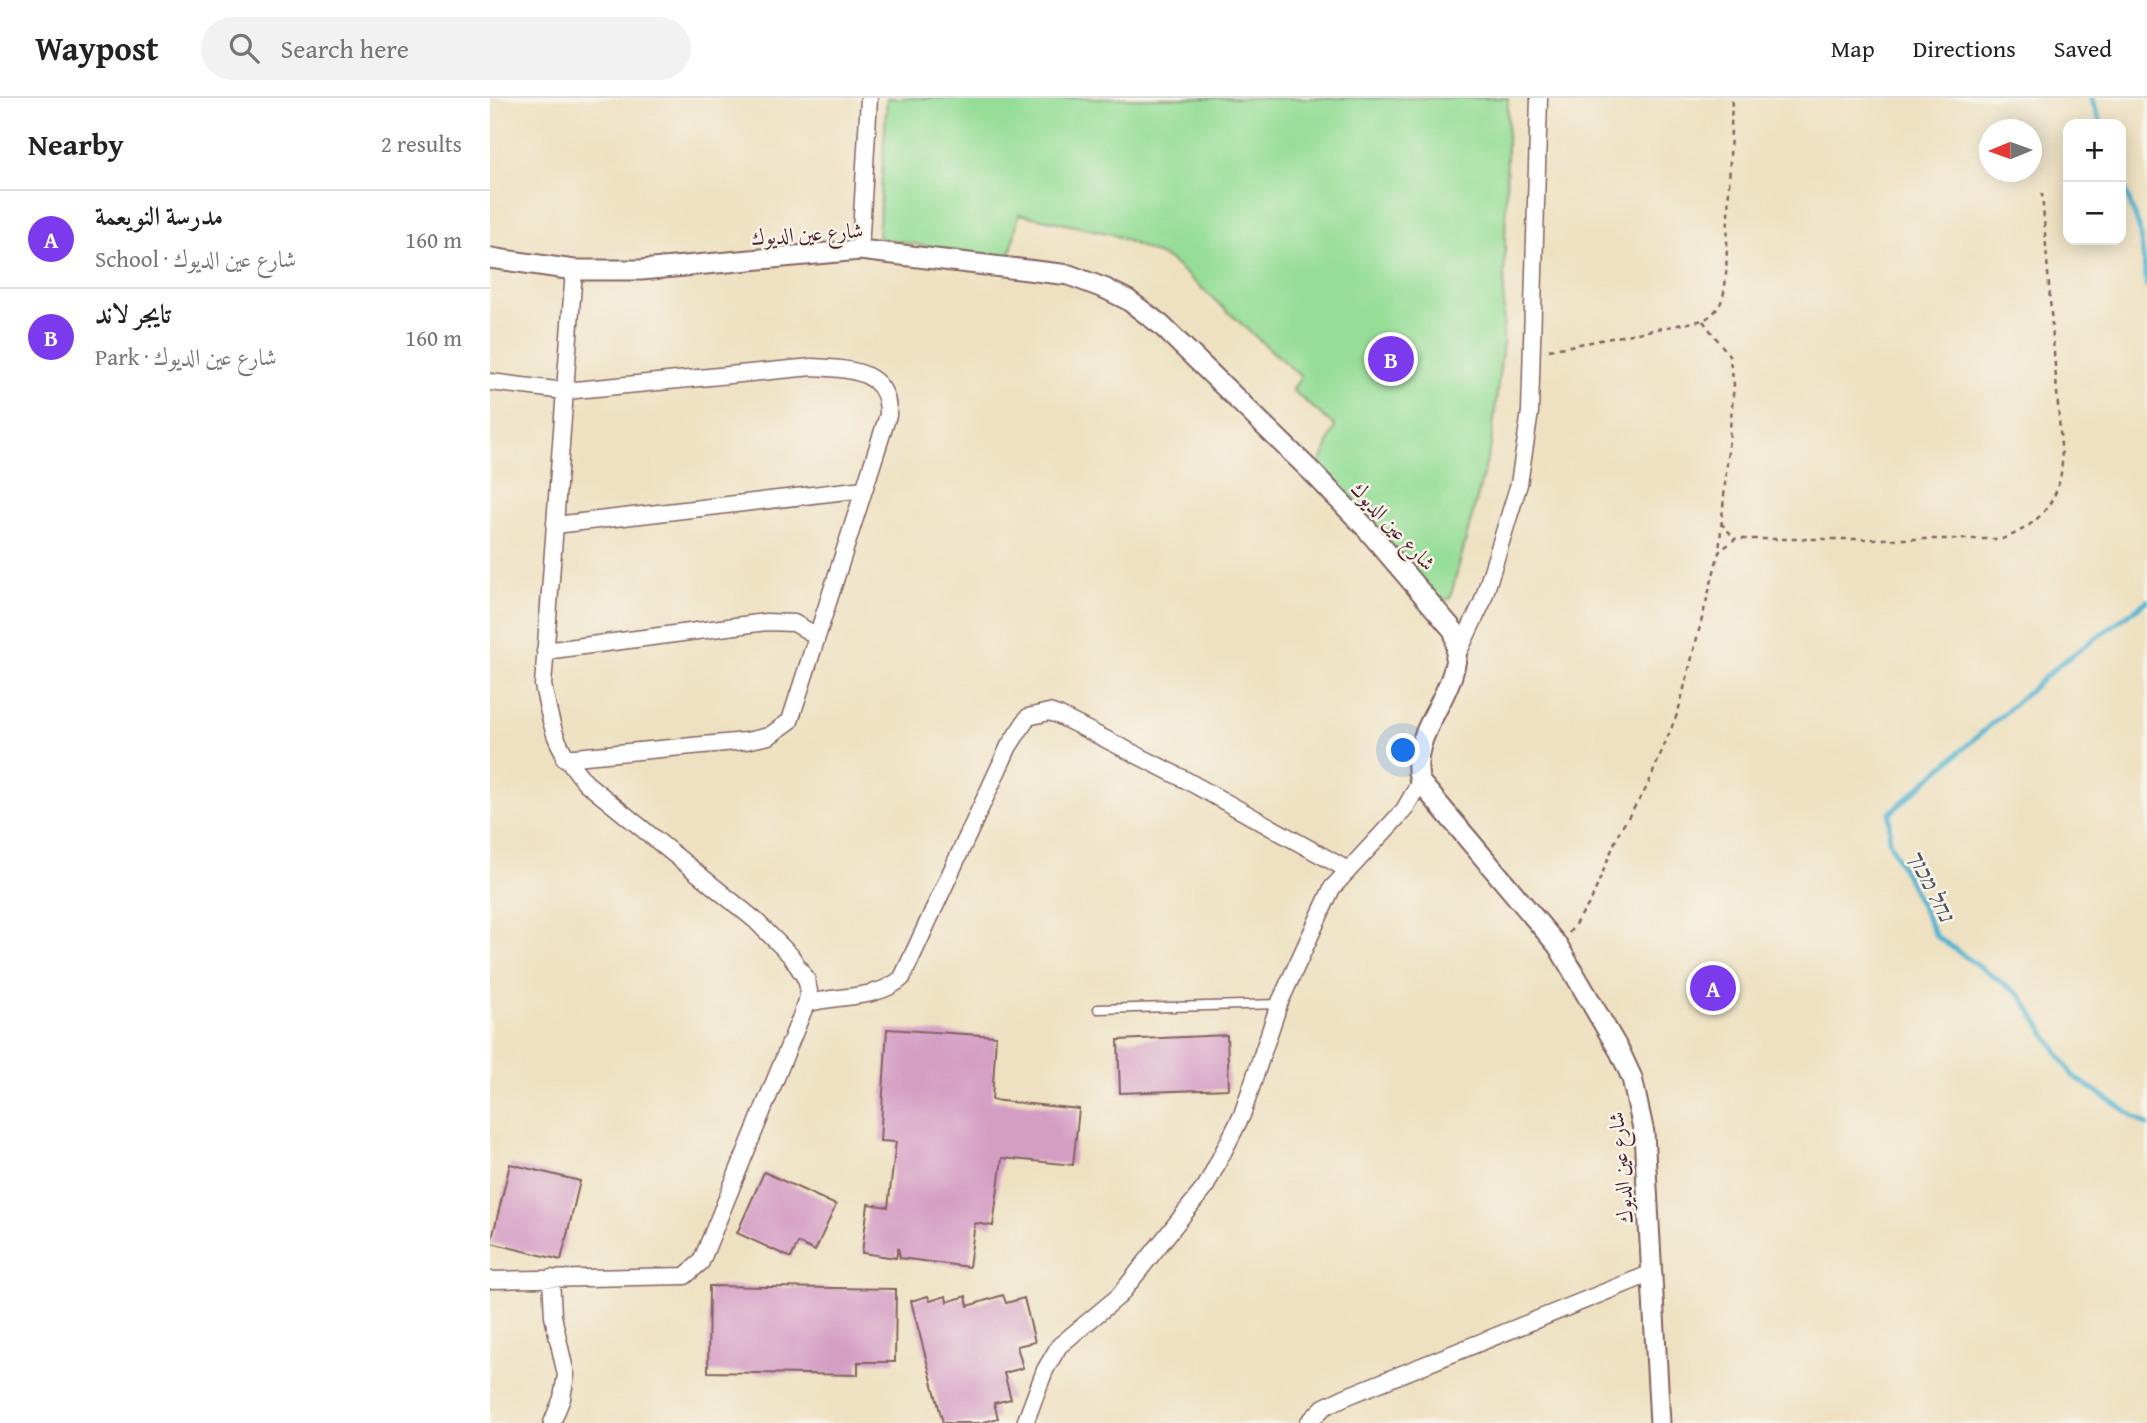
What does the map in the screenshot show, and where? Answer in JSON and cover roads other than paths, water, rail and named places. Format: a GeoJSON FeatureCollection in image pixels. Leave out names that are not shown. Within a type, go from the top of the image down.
{"type":"FeatureCollection","features":[{"type":"Feature","properties":{"kind":"street"},"geometry":{"type":"LineString","coordinates":[[860,250],[869,98]]}},
{"type":"Feature","properties":{"kind":"street"},"geometry":{"type":"LineString","coordinates":[[1024,1423],[1045,1370],[1059,1346],[1119,1296],[1206,1186],[1242,1115],[1279,1004],[1332,888],[1404,810],[1420,782],[1418,758],[1455,672],[1460,649],[1482,603],[1519,484],[1530,412],[1539,98]]}},
{"type":"Feature","properties":{"kind":"street","name":"شارع عين الديوك"},"geometry":{"type":"LineString","coordinates":[[490,258],[574,270],[709,265],[860,250],[1069,275],[1128,300],[1161,325],[1365,527],[1444,617],[1454,631],[1460,649]]}},
{"type":"Feature","properties":{"kind":"street"},"geometry":{"type":"LineString","coordinates":[[490,1280],[685,1276],[701,1262],[809,991],[806,979],[791,956],[755,920],[586,783],[564,758],[553,733],[543,685],[574,270]]}},
{"type":"Feature","properties":{"kind":"street"},"geometry":{"type":"LineString","coordinates":[[490,382],[565,391],[812,368],[856,372],[874,379],[884,388],[888,401],[888,415],[790,721],[769,736],[564,758]]}},
{"type":"Feature","properties":{"kind":"street"},"geometry":{"type":"LineString","coordinates":[[555,526],[864,489]]}},
{"type":"Feature","properties":{"kind":"street"},"geometry":{"type":"LineString","coordinates":[[545,651],[766,622],[794,623],[817,636]]}},
{"type":"Feature","properties":{"kind":"street"},"geometry":{"type":"LineString","coordinates":[[806,1004],[826,998],[881,992],[902,978],[1009,746],[1028,717],[1037,713],[1058,715],[1092,732],[1184,779],[1348,870]]}},
{"type":"Feature","properties":{"kind":"street","name":"شارع عين الديوك"},"geometry":{"type":"LineString","coordinates":[[1420,782],[1558,946],[1620,1052],[1632,1078],[1644,1133],[1660,1423]]}},
{"type":"Feature","properties":{"kind":"street"},"geometry":{"type":"LineString","coordinates":[[1308,1423],[1324,1407],[1345,1397],[1652,1273]]}},
{"type":"Feature","properties":{"kind":"street"},"geometry":{"type":"LineString","coordinates":[[551,1278],[552,1316],[566,1376],[562,1398],[552,1423]]}},
{"type":"Feature","properties":{"kind":"lane"},"geometry":{"type":"LineString","coordinates":[[1098,1009],[1279,1004]]}},
{"type":"Feature","properties":{"kind":"waterway","name":"נחל מכוך"},"geometry":{"type":"LineString","coordinates":[[2091,98],[2099,119]]}},
{"type":"Feature","properties":{"kind":"waterway","name":"נחל מכוך"},"geometry":{"type":"LineString","coordinates":[[2122,182],[2139,227],[2147,286]]}},
{"type":"Feature","properties":{"kind":"waterway","name":"נחל מכוך"},"geometry":{"type":"LineString","coordinates":[[2147,601],[2060,664],[1890,813],[1889,841],[1936,936],[2021,996],[2073,1076],[2147,1125]]}},
{"type":"Feature","properties":{"kind":"place","name":"تايجر لاند"},"geometry":{"type":"Point","coordinates":[1391,359]}},
{"type":"Feature","properties":{"kind":"place","name":"مدرسة النويعمة"},"geometry":{"type":"Point","coordinates":[1713,988]}}]}
